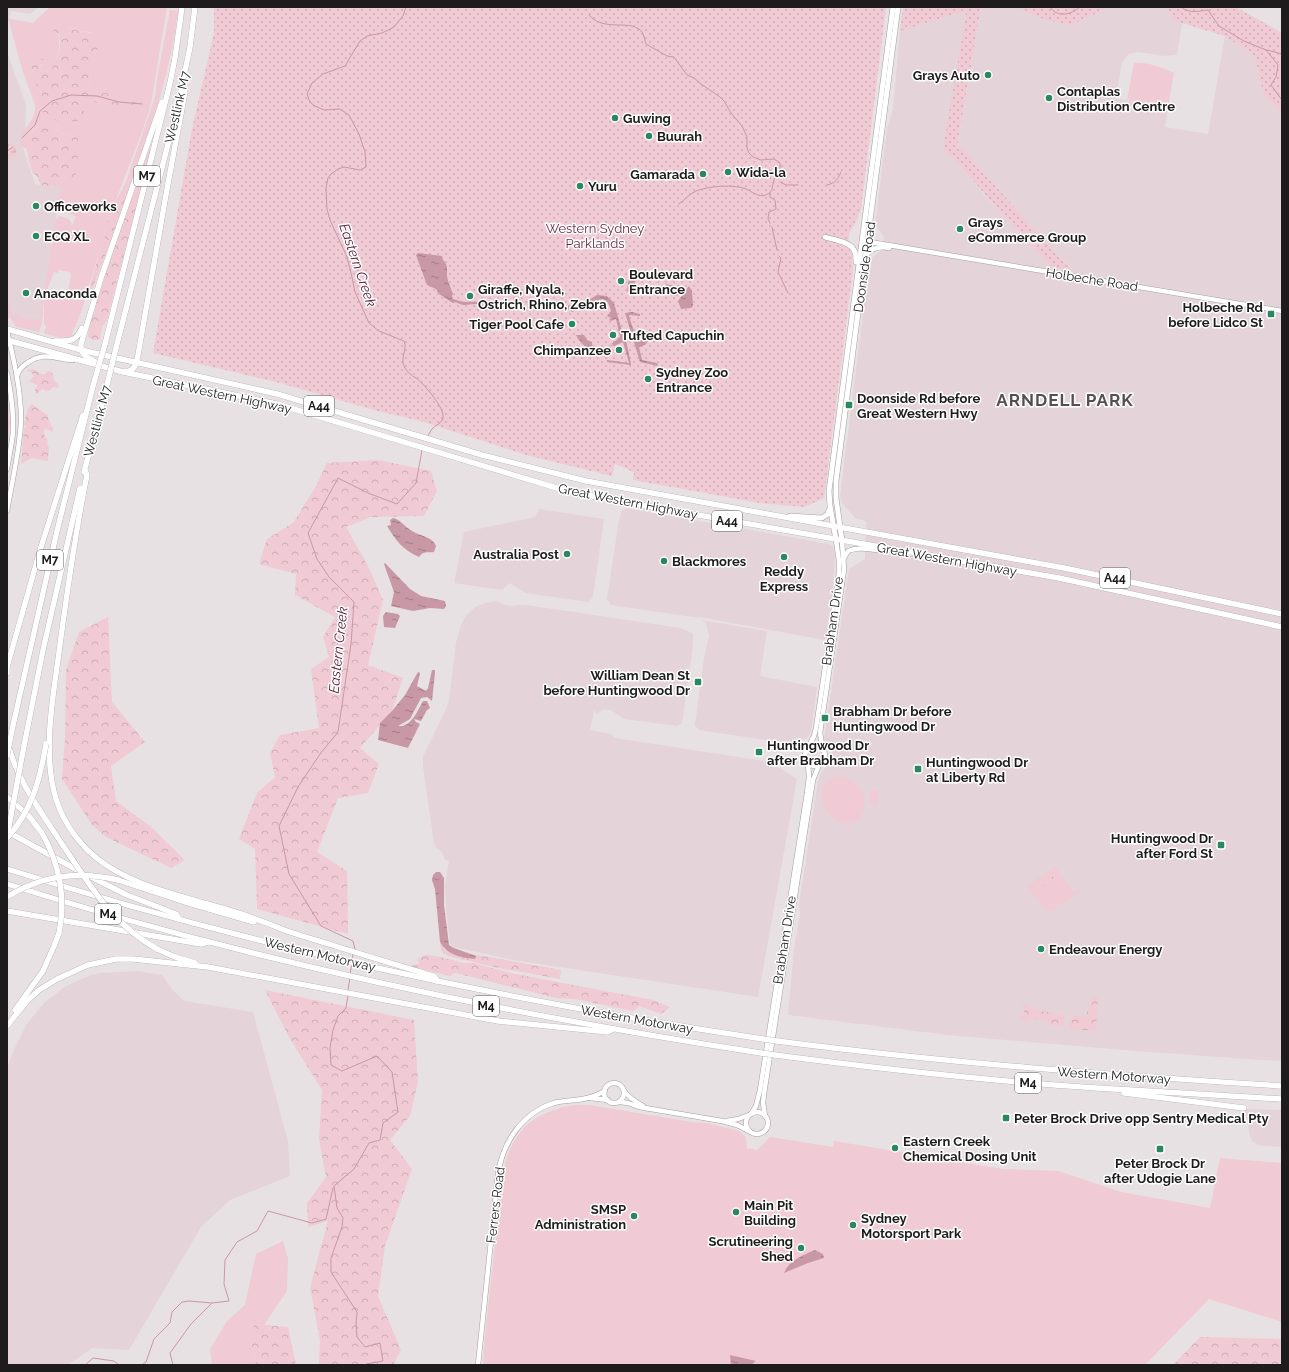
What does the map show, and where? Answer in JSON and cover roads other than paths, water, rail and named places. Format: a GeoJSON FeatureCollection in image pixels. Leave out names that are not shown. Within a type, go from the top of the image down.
{"type":"FeatureCollection","features":[{"type":"Feature","properties":{"kind":"highway","name":"Westlink M7"},"geometry":{"type":"LineString","coordinates":[[7,755],[57,531],[170,83],[182,7]]}},
{"type":"Feature","properties":{"kind":"highway","name":"Westlink M7"},"geometry":{"type":"LineString","coordinates":[[7,837],[48,630],[85,470],[178,105],[187,66],[195,7]]}},
{"type":"Feature","properties":{"kind":"highway"},"geometry":{"type":"LineString","coordinates":[[123,372],[132,370],[137,363],[186,87],[187,66]]}},
{"type":"Feature","properties":{"kind":"highway","name":"M7"},"geometry":{"type":"LineString","coordinates":[[81,350],[81,344],[90,312],[114,240],[170,83]]}},
{"type":"Feature","properties":{"kind":"highway"},"geometry":{"type":"LineString","coordinates":[[145,364],[141,360],[150,290]]}},
{"type":"Feature","properties":{"kind":"highway","name":"M7"},"geometry":{"type":"LineString","coordinates":[[49,341],[75,339],[79,335],[90,312]]}},
{"type":"Feature","properties":{"kind":"highway","name":"Great Western Highway"},"geometry":{"type":"LineString","coordinates":[[7,330],[81,350],[277,394],[482,455],[592,482],[1057,566],[1282,614]]}},
{"type":"Feature","properties":{"kind":"highway","name":"Great Western Highway"},"geometry":{"type":"LineString","coordinates":[[8,340],[123,372],[277,404],[567,491],[1059,578],[1282,627]]}},
{"type":"Feature","properties":{"kind":"highway"},"geometry":{"type":"LineString","coordinates":[[81,350],[86,357],[106,367]]}},
{"type":"Feature","properties":{"kind":"highway"},"geometry":{"type":"LineString","coordinates":[[7,673],[7,667],[41,547],[86,403],[90,399]]}},
{"type":"Feature","properties":{"kind":"highway"},"geometry":{"type":"LineString","coordinates":[[85,470],[87,475],[69,575],[51,712],[51,780],[56,799],[63,816],[74,834],[94,855],[108,866],[130,878],[244,915],[283,930]]}},
{"type":"Feature","properties":{"kind":"highway"},"geometry":{"type":"LineString","coordinates":[[7,837],[20,821],[33,798],[40,776],[51,712]]}},
{"type":"Feature","properties":{"kind":"highway"},"geometry":{"type":"LineString","coordinates":[[7,740],[9,752],[22,781],[97,895],[117,919],[157,949],[175,957],[208,967]]}},
{"type":"Feature","properties":{"kind":"highway"},"geometry":{"type":"LineString","coordinates":[[7,797],[28,815],[42,833],[56,863],[61,884],[63,904],[59,933],[52,953],[43,971],[7,1022]]}},
{"type":"Feature","properties":{"kind":"highway"},"geometry":{"type":"LineString","coordinates":[[7,832],[108,886],[176,914],[179,919]]}},
{"type":"Feature","properties":{"kind":"highway","name":"Western Motorway"},"geometry":{"type":"LineString","coordinates":[[7,869],[179,919],[340,960],[583,1010],[763,1039],[850,1050],[1001,1066],[1282,1086]]}},
{"type":"Feature","properties":{"kind":"highway"},"geometry":{"type":"LineString","coordinates":[[7,897],[32,884],[63,876],[89,875],[118,880],[207,909],[283,930],[434,976],[437,981]]}},
{"type":"Feature","properties":{"kind":"highway","name":"Western Motorway"},"geometry":{"type":"LineString","coordinates":[[7,884],[127,920],[337,974],[533,1015],[613,1029],[775,1055],[934,1074],[1096,1088],[1282,1099]]}},
{"type":"Feature","properties":{"kind":"highway"},"geometry":{"type":"LineString","coordinates":[[7,911],[201,944],[210,942]]}},
{"type":"Feature","properties":{"kind":"highway"},"geometry":{"type":"LineString","coordinates":[[7,1026],[27,1001],[45,986],[65,974],[88,965],[116,959],[133,958],[208,967],[505,1022],[608,1032],[613,1029]]}},
{"type":"Feature","properties":{"kind":"highway"},"geometry":{"type":"LineString","coordinates":[[1096,1088],[1132,1095],[1172,1098],[1244,1108]]}},
{"type":"Feature","properties":{"kind":"main road","name":"Doonside Road"},"geometry":{"type":"LineString","coordinates":[[839,540],[834,526],[829,491],[893,7]]}},
{"type":"Feature","properties":{"kind":"main road","name":"Doonside Road"},"geometry":{"type":"LineString","coordinates":[[839,540],[840,527],[836,498],[836,481],[898,7]]}},
{"type":"Feature","properties":{"kind":"main road"},"geometry":{"type":"LineString","coordinates":[[825,237],[842,242],[851,247],[855,253],[858,269]]}},
{"type":"Feature","properties":{"kind":"main road","name":"Holbeche Road"},"geometry":{"type":"LineString","coordinates":[[861,241],[1282,311]]}},
{"type":"Feature","properties":{"kind":"main road","name":"Holbeche Road"},"geometry":{"type":"LineString","coordinates":[[866,255],[871,250],[881,247],[902,247]]}},
{"type":"Feature","properties":{"kind":"main road"},"geometry":{"type":"LineString","coordinates":[[7,330],[17,377],[20,405],[20,433],[7,511]]}},
{"type":"Feature","properties":{"kind":"main road"},"geometry":{"type":"LineString","coordinates":[[17,377],[20,368],[39,357],[47,356],[79,360]]}},
{"type":"Feature","properties":{"kind":"main road"},"geometry":{"type":"LineString","coordinates":[[7,373],[11,394],[13,433],[7,469]]}},
{"type":"Feature","properties":{"kind":"main road"},"geometry":{"type":"LineString","coordinates":[[771,515],[822,518],[828,514],[830,506]]}},
{"type":"Feature","properties":{"kind":"main road","name":"Brabham Drive"},"geometry":{"type":"LineString","coordinates":[[823,750],[820,733],[844,570],[844,558],[839,540]]}},
{"type":"Feature","properties":{"kind":"main road","name":"Brabham Drive"},"geometry":{"type":"LineString","coordinates":[[808,748],[816,728],[839,573],[839,540]]}},
{"type":"Feature","properties":{"kind":"main road"},"geometry":{"type":"LineString","coordinates":[[844,558],[848,551],[857,548],[881,550],[892,549]]}},
{"type":"Feature","properties":{"kind":"main road"},"geometry":{"type":"LineString","coordinates":[[816,746],[825,753],[825,758],[819,765],[813,766],[808,764],[804,756],[808,748],[816,746]]}},
{"type":"Feature","properties":{"kind":"main road","name":"Brabham Drive"},"geometry":{"type":"LineString","coordinates":[[751,1115],[756,1106],[760,1090],[807,793],[809,777],[808,764]]}},
{"type":"Feature","properties":{"kind":"main road","name":"Brabham Drive"},"geometry":{"type":"LineString","coordinates":[[765,1116],[763,1103],[764,1094],[813,780],[819,765]]}},
{"type":"Feature","properties":{"kind":"main road"},"geometry":{"type":"LineString","coordinates":[[648,1108],[628,1096],[620,1085],[614,1083],[608,1086],[605,1091],[604,1095],[608,1100],[614,1103],[620,1102],[648,1108],[722,1121],[737,1125],[756,1134],[767,1128],[768,1122],[765,1116],[760,1113],[738,1119],[722,1121]]}},
{"type":"Feature","properties":{"kind":"main road"},"geometry":{"type":"LineString","coordinates":[[620,1102],[624,1096],[624,1090]]}},
{"type":"Feature","properties":{"kind":"main road","name":"Ferrers Road"},"geometry":{"type":"LineString","coordinates":[[588,1098],[605,1091]]}},
{"type":"Feature","properties":{"kind":"main road","name":"Ferrers Road"},"geometry":{"type":"LineString","coordinates":[[478,1365],[498,1174],[507,1144],[526,1119],[544,1107],[563,1101],[588,1098],[608,1100]]}},
{"type":"Feature","properties":{"kind":"main road"},"geometry":{"type":"LineString","coordinates":[[749,1131],[746,1123],[751,1115]]}},
{"type":"Feature","properties":{"kind":"water"},"geometry":{"type":"Polygon","coordinates":[[[418,253],[442,256],[447,268],[447,277],[453,294],[453,299],[463,302],[502,302],[463,305],[455,302],[453,303],[439,294],[436,289],[427,285],[416,255],[418,253]]]}},
{"type":"Feature","properties":{"kind":"water"},"geometry":{"type":"Polygon","coordinates":[[[631,276],[636,278],[632,294],[627,291],[629,277],[631,276]]]}},
{"type":"Feature","properties":{"kind":"water"},"geometry":{"type":"Polygon","coordinates":[[[666,284],[679,287],[679,295],[675,296],[665,294],[666,284]]]}},
{"type":"Feature","properties":{"kind":"water"},"geometry":{"type":"Polygon","coordinates":[[[689,286],[692,291],[693,306],[691,308],[681,309],[678,301],[689,286]]]}},
{"type":"Feature","properties":{"kind":"water"},"geometry":{"type":"Polygon","coordinates":[[[597,295],[607,296],[614,303],[624,338],[626,340],[631,365],[607,362],[607,360],[629,363],[623,342],[614,346],[612,346],[613,344],[610,345],[620,337],[616,319],[611,321],[609,320],[611,318],[607,316],[611,311],[606,300],[599,300],[580,310],[572,312],[567,308],[569,305],[578,306],[597,295]]]}},
{"type":"Feature","properties":{"kind":"water"},"geometry":{"type":"Polygon","coordinates":[[[632,312],[640,314],[640,316],[629,316],[637,341],[645,339],[648,341],[645,345],[639,347],[642,360],[657,363],[658,366],[640,362],[625,313],[632,312]]]}},
{"type":"Feature","properties":{"kind":"water"},"geometry":{"type":"Polygon","coordinates":[[[576,335],[584,335],[587,340],[592,342],[593,351],[583,344],[576,335]]]}},
{"type":"Feature","properties":{"kind":"water"},"geometry":{"type":"Polygon","coordinates":[[[393,518],[412,531],[432,541],[436,546],[434,552],[424,553],[419,557],[404,548],[397,541],[387,526],[391,525],[390,520],[393,518]]]}},
{"type":"Feature","properties":{"kind":"water"},"geometry":{"type":"Polygon","coordinates":[[[385,563],[410,589],[421,596],[445,601],[446,606],[444,609],[430,608],[413,611],[391,606],[394,592],[384,564],[385,563]]]}},
{"type":"Feature","properties":{"kind":"water"},"geometry":{"type":"Polygon","coordinates":[[[386,612],[398,614],[400,616],[395,628],[384,627],[383,616],[386,612]]]}},
{"type":"Feature","properties":{"kind":"water"},"geometry":{"type":"Polygon","coordinates":[[[432,670],[435,670],[435,673],[432,701],[427,697],[421,698],[410,719],[398,726],[407,724],[414,718],[423,701],[427,701],[430,708],[427,710],[421,721],[414,719],[420,724],[408,748],[378,740],[380,723],[405,695],[418,672],[420,673],[417,686],[426,691],[432,670]]]}},
{"type":"Feature","properties":{"kind":"water"},"geometry":{"type":"Polygon","coordinates":[[[436,872],[440,872],[444,878],[444,905],[449,945],[476,956],[475,959],[455,955],[443,947],[440,942],[435,889],[432,880],[433,875],[436,872]]]}},
{"type":"Feature","properties":{"kind":"water"},"geometry":{"type":"Polygon","coordinates":[[[815,1250],[823,1254],[824,1258],[784,1273],[786,1268],[793,1261],[815,1250]]]}},
{"type":"Feature","properties":{"kind":"water"},"geometry":{"type":"Polygon","coordinates":[[[730,1355],[756,1361],[751,1365],[731,1365],[730,1355]]]}},
{"type":"Feature","properties":{"kind":"waterway","name":"Eastern Creek"},"geometry":{"type":"LineString","coordinates":[[406,7],[403,16],[394,27],[382,33],[367,36],[360,41],[345,66],[323,74],[312,83],[307,94],[313,105],[324,110],[340,109],[349,115],[359,134],[365,152],[366,167],[360,170],[344,167],[331,174],[328,178],[326,188],[327,209],[330,220],[347,257],[355,292],[369,323],[379,331],[404,341],[405,347],[403,365],[408,373],[420,381],[429,391],[441,408],[443,418],[440,423],[432,429],[428,436]]}},
{"type":"Feature","properties":{"kind":"waterway"},"geometry":{"type":"LineString","coordinates":[[1050,7],[1056,13],[1060,14],[1072,12],[1080,7]]}},
{"type":"Feature","properties":{"kind":"waterway"},"geometry":{"type":"LineString","coordinates":[[1181,7],[1187,11],[1208,10],[1219,26],[1244,41],[1266,50],[1278,65],[1276,77],[1271,85],[1282,100]]}},
{"type":"Feature","properties":{"kind":"waterway"},"geometry":{"type":"LineString","coordinates":[[589,15],[602,23],[610,25],[625,25],[637,28],[643,33],[646,44],[667,56],[674,57],[687,75],[694,78],[724,101],[731,113],[742,126],[747,137],[747,148],[753,157],[761,160],[774,159],[780,163],[780,172],[774,179],[771,192],[766,195],[758,195],[741,187],[735,186],[714,187],[696,191],[679,204]]}},
{"type":"Feature","properties":{"kind":"waterway"},"geometry":{"type":"LineString","coordinates":[[1267,50],[1282,54]]}},
{"type":"Feature","properties":{"kind":"waterway"},"geometry":{"type":"LineString","coordinates":[[22,138],[35,125],[40,111],[52,101],[71,95],[97,96],[119,102],[142,104]]}},
{"type":"Feature","properties":{"kind":"waterway"},"geometry":{"type":"LineString","coordinates":[[7,151],[13,147]]}},
{"type":"Feature","properties":{"kind":"waterway"},"geometry":{"type":"LineString","coordinates":[[827,185],[833,183],[839,177],[841,172]]}},
{"type":"Feature","properties":{"kind":"waterway"},"geometry":{"type":"LineString","coordinates":[[780,182],[786,185],[798,185]]}},
{"type":"Feature","properties":{"kind":"waterway"},"geometry":{"type":"LineString","coordinates":[[770,193],[770,197],[775,200],[776,209],[769,212],[768,219],[770,223]]}},
{"type":"Feature","properties":{"kind":"waterway"},"geometry":{"type":"LineString","coordinates":[[772,227],[777,250]]}},
{"type":"Feature","properties":{"kind":"waterway"},"geometry":{"type":"LineString","coordinates":[[779,256],[781,258],[778,272],[788,293]]}},
{"type":"Feature","properties":{"kind":"waterway","name":"Eastern Creek"},"geometry":{"type":"LineString","coordinates":[[355,949],[353,941],[321,926],[289,874],[279,826],[298,787],[320,754],[338,732],[351,644],[354,602],[329,577],[317,559],[308,533],[338,478],[368,493],[397,504],[416,483],[422,450]]}},
{"type":"Feature","properties":{"kind":"waterway","name":"Eastern Creek"},"geometry":{"type":"LineString","coordinates":[[352,961],[353,954]]}},
{"type":"Feature","properties":{"kind":"waterway","name":"Eastern Creek"},"geometry":{"type":"LineString","coordinates":[[350,974],[352,964]]}},
{"type":"Feature","properties":{"kind":"waterway","name":"Eastern Creek"},"geometry":{"type":"LineString","coordinates":[[348,990],[350,978]]}},
{"type":"Feature","properties":{"kind":"waterway","name":"Eastern Creek"},"geometry":{"type":"LineString","coordinates":[[348,995],[346,1008],[338,1016],[333,1030],[330,1048],[331,1065],[342,1071],[377,1056],[392,1072],[398,1112],[383,1123],[380,1140],[369,1143],[354,1169],[334,1186],[337,1208],[343,1218],[342,1227],[331,1258],[331,1272],[357,1312],[357,1337],[365,1347],[380,1343],[383,1361],[366,1365]]}},
{"type":"Feature","properties":{"kind":"waterway"},"geometry":{"type":"LineString","coordinates":[[173,1365],[170,1353],[191,1324],[212,1303],[229,1301],[224,1284],[225,1260],[237,1242],[257,1231],[268,1211],[312,1223],[326,1219],[333,1188]]}},
{"type":"Feature","properties":{"kind":"waterway"},"geometry":{"type":"LineString","coordinates":[[142,1365],[146,1362],[154,1339],[170,1323],[172,1312],[182,1302],[189,1301],[212,1303]]}},
{"type":"Feature","properties":{"kind":"waterway"},"geometry":{"type":"LineString","coordinates":[[85,1365],[93,1358],[114,1361],[119,1365]]}},
{"type":"Feature","properties":{"kind":"place","name":"Grays Auto"},"geometry":{"type":"Point","coordinates":[988,75]}},
{"type":"Feature","properties":{"kind":"place","name":"Contaplas Distribution Centre"},"geometry":{"type":"Point","coordinates":[1049,98]}},
{"type":"Feature","properties":{"kind":"place","name":"Guwing"},"geometry":{"type":"Point","coordinates":[615,118]}},
{"type":"Feature","properties":{"kind":"place","name":"Buurah"},"geometry":{"type":"Point","coordinates":[649,136]}},
{"type":"Feature","properties":{"kind":"place","name":"Wida-la"},"geometry":{"type":"Point","coordinates":[728,172]}},
{"type":"Feature","properties":{"kind":"place","name":"Gamarada"},"geometry":{"type":"Point","coordinates":[703,174]}},
{"type":"Feature","properties":{"kind":"place","name":"Yuru"},"geometry":{"type":"Point","coordinates":[580,186]}},
{"type":"Feature","properties":{"kind":"place","name":"Officeworks"},"geometry":{"type":"Point","coordinates":[36,206]}},
{"type":"Feature","properties":{"kind":"place","name":"Grays eCommerce Group"},"geometry":{"type":"Point","coordinates":[960,229]}},
{"type":"Feature","properties":{"kind":"place","name":"ECQ XL"},"geometry":{"type":"Point","coordinates":[36,236]}},
{"type":"Feature","properties":{"kind":"place","name":"Boulevard Entrance"},"geometry":{"type":"Point","coordinates":[621,281]}},
{"type":"Feature","properties":{"kind":"place","name":"Anaconda"},"geometry":{"type":"Point","coordinates":[26,293]}},
{"type":"Feature","properties":{"kind":"place","name":"Giraffe, Nyala, Ostrich, Rhino, Zebra"},"geometry":{"type":"Point","coordinates":[470,296]}},
{"type":"Feature","properties":{"kind":"place","name":"Holbeche Rd before Lidco St"},"geometry":{"type":"Point","coordinates":[1271,314]}},
{"type":"Feature","properties":{"kind":"place","name":"Tiger Pool Cafe"},"geometry":{"type":"Point","coordinates":[572,324]}},
{"type":"Feature","properties":{"kind":"place","name":"Tufted Capuchin"},"geometry":{"type":"Point","coordinates":[613,335]}},
{"type":"Feature","properties":{"kind":"place","name":"Chimpanzee"},"geometry":{"type":"Point","coordinates":[619,350]}},
{"type":"Feature","properties":{"kind":"place","name":"Sydney Zoo Entrance"},"geometry":{"type":"Point","coordinates":[648,379]}},
{"type":"Feature","properties":{"kind":"place","name":"Doonside Rd before Great Western Hwy"},"geometry":{"type":"Point","coordinates":[849,405]}},
{"type":"Feature","properties":{"kind":"place","name":"Australia Post"},"geometry":{"type":"Point","coordinates":[567,554]}},
{"type":"Feature","properties":{"kind":"place","name":"Reddy Express"},"geometry":{"type":"Point","coordinates":[784,557]}},
{"type":"Feature","properties":{"kind":"place","name":"Blackmores"},"geometry":{"type":"Point","coordinates":[664,561]}},
{"type":"Feature","properties":{"kind":"place","name":"William Dean St before Huntingwood Dr"},"geometry":{"type":"Point","coordinates":[698,682]}},
{"type":"Feature","properties":{"kind":"place","name":"Brabham Dr before Huntingwood Dr"},"geometry":{"type":"Point","coordinates":[825,718]}},
{"type":"Feature","properties":{"kind":"place","name":"Huntingwood Dr after Brabham Dr"},"geometry":{"type":"Point","coordinates":[759,752]}},
{"type":"Feature","properties":{"kind":"place","name":"Huntingwood Dr at Liberty Rd"},"geometry":{"type":"Point","coordinates":[918,769]}},
{"type":"Feature","properties":{"kind":"place","name":"Huntingwood Dr after Ford St"},"geometry":{"type":"Point","coordinates":[1221,845]}},
{"type":"Feature","properties":{"kind":"place","name":"Endeavour Energy"},"geometry":{"type":"Point","coordinates":[1041,949]}},
{"type":"Feature","properties":{"kind":"place","name":"Peter Brock Drive opp Sentry Medical Pty"},"geometry":{"type":"Point","coordinates":[1006,1118]}},
{"type":"Feature","properties":{"kind":"place","name":"Eastern Creek Chemical Dosing Unit"},"geometry":{"type":"Point","coordinates":[895,1148]}},
{"type":"Feature","properties":{"kind":"place","name":"Peter Brock Dr after Udogie Lane"},"geometry":{"type":"Point","coordinates":[1160,1149]}},
{"type":"Feature","properties":{"kind":"place","name":"Main Pit Building"},"geometry":{"type":"Point","coordinates":[736,1212]}},
{"type":"Feature","properties":{"kind":"place","name":"SMSP Administration"},"geometry":{"type":"Point","coordinates":[634,1216]}},
{"type":"Feature","properties":{"kind":"place","name":"Sydney Motorsport Park"},"geometry":{"type":"Point","coordinates":[853,1225]}},
{"type":"Feature","properties":{"kind":"place","name":"Scrutineering Shed"},"geometry":{"type":"Point","coordinates":[801,1248]}},
{"type":"Feature","properties":{"kind":"district","name":"ARNDELL PARK"},"geometry":{"type":"Point","coordinates":[1065,400]}},
{"type":"Feature","properties":{"kind":"park label","name":"Western Sydney Parklands"},"geometry":{"type":"Point","coordinates":[595,236]}}]}
